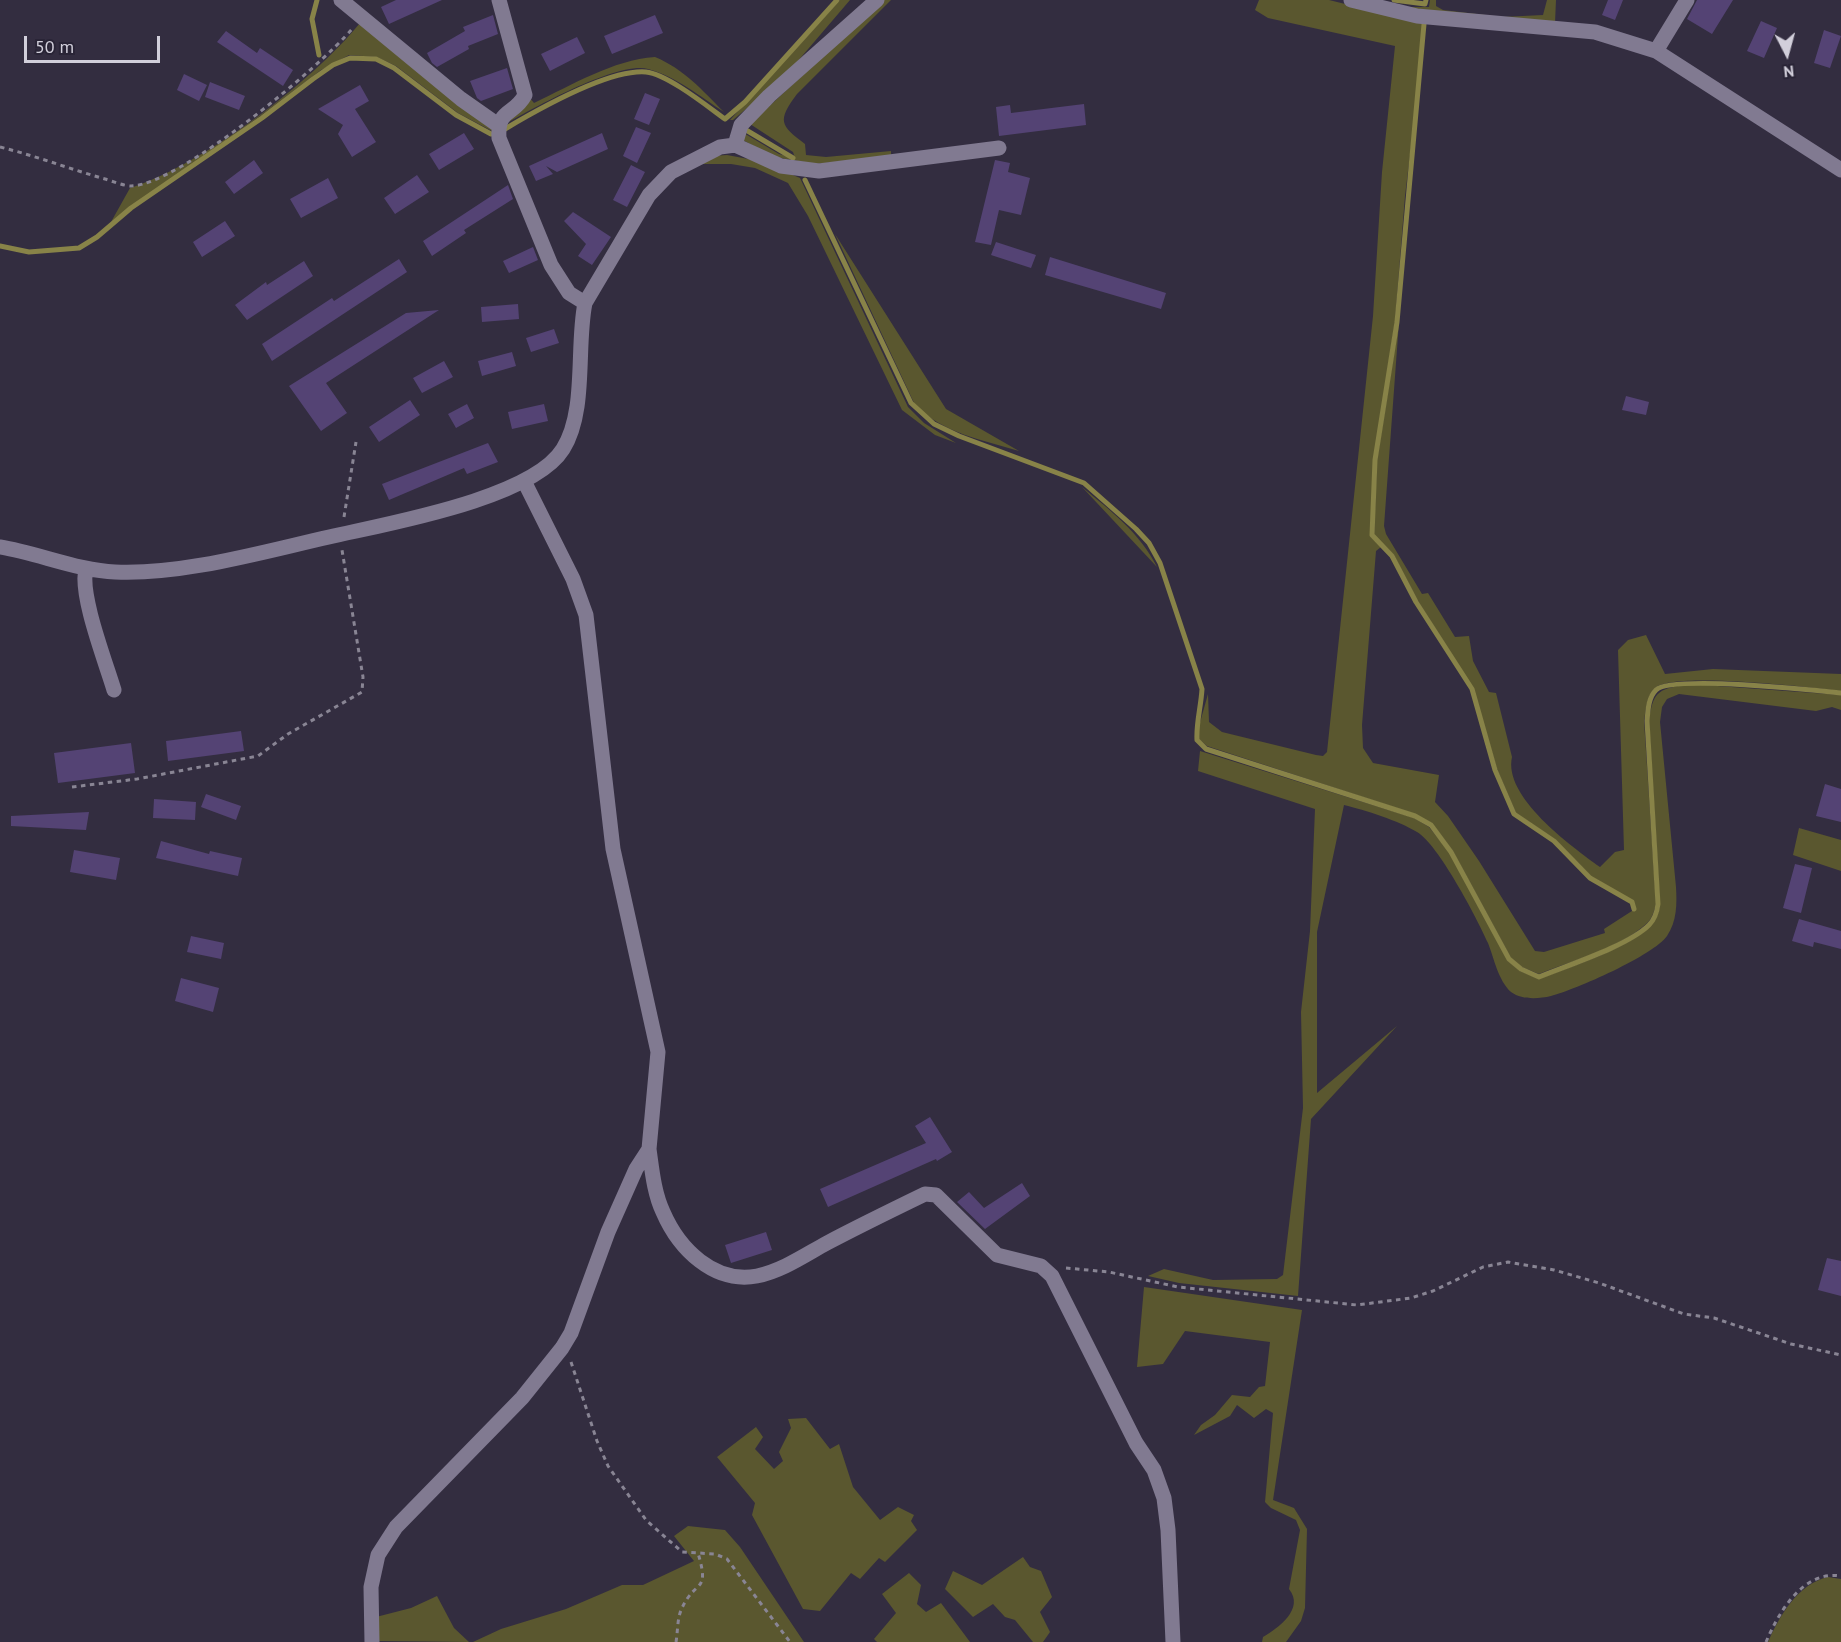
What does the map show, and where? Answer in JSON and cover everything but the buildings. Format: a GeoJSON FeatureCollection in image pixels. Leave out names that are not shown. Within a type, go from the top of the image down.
{"type":"FeatureCollection","features":[{"type":"Feature","properties":{"kind":"street"},"geometry":{"type":"LineString","coordinates":[[341,0],[361,19],[498,125]]}},
{"type":"Feature","properties":{"kind":"street"},"geometry":{"type":"LineString","coordinates":[[499,0],[525,95],[522,102],[501,117],[498,125],[499,138],[551,265],[569,293],[585,303]]}},
{"type":"Feature","properties":{"kind":"street"},"geometry":{"type":"LineString","coordinates":[[735,145],[741,124],[769,96],[877,0]]}},
{"type":"Feature","properties":{"kind":"street"},"geometry":{"type":"LineString","coordinates":[[1351,0],[1417,16],[1595,32],[1656,51],[1841,170]]}},
{"type":"Feature","properties":{"kind":"street"},"geometry":{"type":"LineString","coordinates":[[1656,51],[1687,0]]}},
{"type":"Feature","properties":{"kind":"street"},"geometry":{"type":"LineString","coordinates":[[0,547],[86,569],[115,572],[190,566],[405,522],[524,481],[561,452],[570,436],[576,402],[581,322],[585,303],[649,195],[662,180],[702,155],[720,147],[735,145],[781,166],[819,171],[999,148]]}},
{"type":"Feature","properties":{"kind":"street"},"geometry":{"type":"LineString","coordinates":[[524,481],[569,569],[586,615],[613,849],[658,1052],[649,1149],[662,1210],[672,1231],[687,1250],[706,1266],[723,1274],[742,1277],[776,1270],[925,1194],[936,1195],[997,1255],[1041,1266],[1052,1276],[1063,1294],[1131,1434],[1154,1470],[1164,1498],[1168,1530],[1173,1642]]}},
{"type":"Feature","properties":{"kind":"street"},"geometry":{"type":"LineString","coordinates":[[86,569],[84,578],[88,600],[114,690]]}},
{"type":"Feature","properties":{"kind":"street"},"geometry":{"type":"LineString","coordinates":[[372,1642],[371,1587],[378,1555],[396,1527],[522,1398],[562,1348],[571,1333],[608,1232],[636,1169],[649,1149]]}},
{"type":"Feature","properties":{"kind":"path"},"geometry":{"type":"LineString","coordinates":[[0,147],[131,186],[156,178],[191,161],[286,92],[339,44],[361,19]]}},
{"type":"Feature","properties":{"kind":"path"},"geometry":{"type":"LineString","coordinates":[[72,787],[137,779],[258,756],[288,734],[362,692],[363,677],[343,560],[342,534],[356,442]]}},
{"type":"Feature","properties":{"kind":"path"},"geometry":{"type":"LineString","coordinates":[[1041,1266],[1109,1272],[1178,1287],[1357,1305],[1411,1298],[1433,1291],[1483,1267],[1508,1262],[1554,1270],[1684,1314],[1714,1318],[1791,1344],[1841,1355]]}},
{"type":"Feature","properties":{"kind":"path"},"geometry":{"type":"LineString","coordinates":[[562,1348],[581,1387],[597,1441],[618,1483],[646,1520],[682,1552],[715,1554],[727,1559],[790,1642]]}},
{"type":"Feature","properties":{"kind":"path"},"geometry":{"type":"LineString","coordinates":[[676,1642],[681,1608],[703,1583],[704,1573],[698,1553]]}},
{"type":"Feature","properties":{"kind":"path"},"geometry":{"type":"LineString","coordinates":[[1766,1642],[1774,1623],[1798,1592],[1821,1576],[1841,1576]]}},
{"type":"Feature","properties":{"kind":"shaded area"},"geometry":{"type":"Polygon","coordinates":[[[840,0],[850,0],[785,76],[733,120],[730,120],[840,0]]]}},
{"type":"Feature","properties":{"kind":"shaded area"},"geometry":{"type":"Polygon","coordinates":[[[884,0],[891,0],[797,94],[786,111],[784,122],[790,132],[805,144],[806,155],[826,157],[891,151],[891,156],[816,164],[774,157],[741,139],[742,132],[779,154],[795,158],[793,152],[750,124],[884,0]]]}},
{"type":"Feature","properties":{"kind":"shaded area"},"geometry":{"type":"Polygon","coordinates":[[[1259,0],[1329,0],[1422,23],[1419,80],[1405,196],[1395,321],[1374,460],[1370,536],[1381,547],[1376,551],[1362,725],[1363,748],[1373,763],[1439,775],[1435,802],[1448,816],[1479,861],[1535,951],[1544,952],[1605,933],[1604,929],[1635,909],[1633,901],[1591,876],[1555,839],[1516,813],[1497,769],[1473,688],[1418,601],[1394,555],[1374,535],[1377,460],[1399,322],[1384,526],[1386,534],[1422,594],[1428,593],[1455,637],[1469,636],[1473,661],[1489,692],[1496,693],[1512,757],[1512,772],[1518,788],[1528,804],[1573,847],[1600,867],[1615,852],[1624,850],[1618,650],[1628,640],[1646,635],[1665,674],[1713,669],[1841,674],[1841,691],[1716,681],[1669,683],[1656,687],[1648,698],[1644,721],[1656,903],[1650,920],[1635,933],[1609,947],[1539,974],[1522,967],[1511,958],[1453,851],[1432,823],[1415,814],[1207,746],[1199,739],[1199,726],[1208,694],[1209,722],[1222,732],[1316,755],[1323,756],[1327,752],[1373,316],[1382,172],[1395,46],[1268,18],[1255,10],[1259,0]]]}},
{"type":"Feature","properties":{"kind":"shaded area"},"geometry":{"type":"Polygon","coordinates":[[[1430,0],[1436,0],[1436,6],[1443,10],[1502,17],[1543,15],[1547,0],[1556,0],[1555,23],[1415,13],[1404,7],[1429,7],[1430,0]]]}},
{"type":"Feature","properties":{"kind":"shaded area"},"geometry":{"type":"Polygon","coordinates":[[[360,23],[494,126],[492,131],[458,113],[396,66],[377,57],[349,55],[321,70],[260,116],[111,222],[130,188],[159,177],[190,161],[254,119],[314,70],[360,23]]]}},
{"type":"Feature","properties":{"kind":"shaded area"},"geometry":{"type":"Polygon","coordinates":[[[655,57],[684,74],[724,112],[688,88],[658,72],[634,68],[575,88],[504,125],[529,97],[534,103],[608,68],[655,57]]]}},
{"type":"Feature","properties":{"kind":"shaded area"},"geometry":{"type":"Polygon","coordinates":[[[727,155],[759,161],[800,178],[908,407],[924,423],[956,443],[935,435],[902,410],[808,216],[788,183],[755,168],[731,164],[696,164],[713,156],[727,155]]]}},
{"type":"Feature","properties":{"kind":"shaded area"},"geometry":{"type":"Polygon","coordinates":[[[835,234],[946,409],[1019,451],[950,429],[926,415],[915,405],[835,234]]]}},
{"type":"Feature","properties":{"kind":"shaded area"},"geometry":{"type":"Polygon","coordinates":[[[1082,487],[1133,533],[1157,567],[1082,487]]]}},
{"type":"Feature","properties":{"kind":"shaded area"},"geometry":{"type":"Polygon","coordinates":[[[1690,684],[1841,695],[1841,710],[1832,707],[1816,711],[1679,694],[1667,699],[1662,707],[1660,722],[1676,887],[1673,924],[1667,936],[1647,953],[1613,971],[1562,992],[1546,997],[1530,998],[1511,992],[1500,975],[1488,943],[1466,900],[1446,866],[1426,839],[1401,824],[1344,805],[1317,932],[1317,1093],[1397,1026],[1311,1119],[1298,1296],[1179,1283],[1148,1276],[1164,1269],[1213,1280],[1277,1279],[1283,1275],[1303,1108],[1301,1012],[1310,931],[1315,809],[1198,771],[1200,751],[1414,818],[1429,827],[1450,853],[1508,961],[1520,971],[1539,979],[1615,949],[1642,933],[1656,917],[1660,904],[1649,721],[1653,702],[1660,692],[1690,684]]]}},
{"type":"Feature","properties":{"kind":"shaded area"},"geometry":{"type":"Polygon","coordinates":[[[1799,828],[1841,840],[1841,871],[1793,855],[1799,828]]]}},
{"type":"Feature","properties":{"kind":"shaded area"},"geometry":{"type":"Polygon","coordinates":[[[1144,1287],[1302,1310],[1273,1500],[1294,1508],[1307,1529],[1305,1608],[1301,1621],[1286,1642],[1262,1642],[1263,1637],[1276,1629],[1292,1611],[1293,1596],[1289,1589],[1300,1530],[1296,1520],[1271,1508],[1265,1502],[1273,1413],[1266,1409],[1254,1418],[1237,1405],[1230,1416],[1194,1435],[1201,1425],[1215,1415],[1232,1395],[1250,1397],[1259,1387],[1265,1386],[1270,1342],[1185,1331],[1163,1364],[1137,1367],[1144,1287]]]}},
{"type":"Feature","properties":{"kind":"shaded area"},"geometry":{"type":"Polygon","coordinates":[[[806,1418],[830,1449],[839,1444],[853,1487],[880,1520],[898,1507],[914,1515],[911,1521],[917,1530],[885,1562],[879,1558],[860,1579],[851,1573],[820,1611],[803,1609],[752,1515],[755,1503],[717,1457],[756,1427],[763,1437],[755,1449],[774,1469],[783,1461],[779,1452],[791,1428],[788,1419],[806,1418]]]}},
{"type":"Feature","properties":{"kind":"shaded area"},"geometry":{"type":"Polygon","coordinates":[[[688,1526],[725,1530],[740,1547],[804,1642],[473,1642],[501,1629],[566,1609],[622,1585],[643,1585],[694,1561],[674,1536],[688,1526]]]}},
{"type":"Feature","properties":{"kind":"shaded area"},"geometry":{"type":"Polygon","coordinates":[[[1023,1557],[1030,1567],[1041,1571],[1052,1597],[1040,1612],[1050,1632],[1043,1642],[1033,1642],[1015,1620],[1005,1617],[993,1604],[973,1617],[945,1589],[953,1571],[982,1585],[1023,1557]]]}},
{"type":"Feature","properties":{"kind":"shaded area"},"geometry":{"type":"Polygon","coordinates":[[[909,1573],[921,1585],[917,1604],[926,1612],[941,1603],[970,1642],[877,1642],[874,1639],[896,1613],[882,1594],[909,1573]]]}},
{"type":"Feature","properties":{"kind":"shaded area"},"geometry":{"type":"Polygon","coordinates":[[[1828,1577],[1841,1579],[1841,1642],[1768,1642],[1791,1602],[1808,1586],[1828,1577]]]}},
{"type":"Feature","properties":{"kind":"shaded area"},"geometry":{"type":"Polygon","coordinates":[[[437,1596],[454,1628],[469,1642],[376,1641],[376,1617],[411,1608],[437,1596]]]}},
{"type":"Feature","properties":{"kind":"waterway"},"geometry":{"type":"LineString","coordinates":[[317,0],[312,19],[319,55]]}},
{"type":"Feature","properties":{"kind":"waterway"},"geometry":{"type":"LineString","coordinates":[[505,129],[573,92],[612,77],[646,72],[665,78],[725,119],[745,102],[837,0]]}},
{"type":"Feature","properties":{"kind":"waterway"},"geometry":{"type":"LineString","coordinates":[[1394,0],[1425,4],[1426,0]]}},
{"type":"Feature","properties":{"kind":"waterway"},"geometry":{"type":"LineString","coordinates":[[1424,24],[1397,322],[1375,460],[1372,535],[1392,556],[1416,602],[1472,689],[1495,770],[1514,814],[1554,841],[1590,878],[1632,902],[1634,909]]}},
{"type":"Feature","properties":{"kind":"waterway"},"geometry":{"type":"LineString","coordinates":[[0,246],[29,252],[79,248],[97,237],[131,208],[262,118],[313,79],[333,65],[350,58],[376,59],[394,68],[456,115],[491,134]]}},
{"type":"Feature","properties":{"kind":"waterway"},"geometry":{"type":"LineString","coordinates":[[746,130],[793,158]]}},
{"type":"Feature","properties":{"kind":"waterway"},"geometry":{"type":"LineString","coordinates":[[805,180],[911,403],[934,424],[959,436],[1084,483],[1149,543],[1160,563],[1202,689],[1197,740],[1206,749],[1415,816],[1431,825],[1451,852],[1509,959],[1521,969],[1539,977],[1627,940],[1649,925],[1654,918],[1658,904],[1647,721],[1650,701],[1656,690],[1667,686],[1714,684],[1841,693]]}}]}
